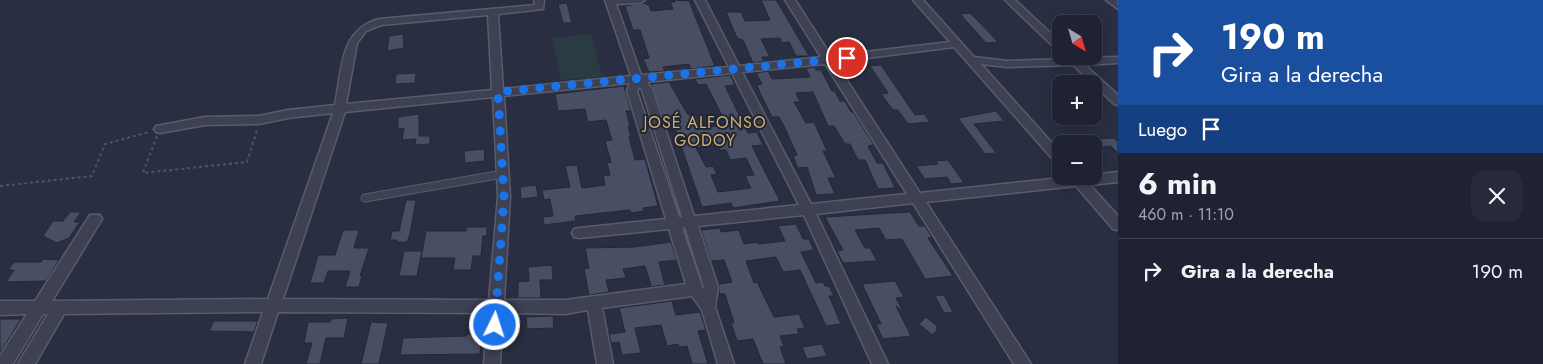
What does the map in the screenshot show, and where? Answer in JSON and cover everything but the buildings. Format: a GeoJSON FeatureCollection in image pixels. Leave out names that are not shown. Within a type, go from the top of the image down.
{"type":"FeatureCollection","features":[{"type":"Feature","properties":{"kind":"street"},"geometry":{"type":"LineString","coordinates":[[253,364],[340,109],[352,43],[363,29],[379,22],[540,7],[539,0]]}},
{"type":"Feature","properties":{"kind":"street"},"geometry":{"type":"LineString","coordinates":[[640,0],[611,1],[637,78],[647,89],[711,287],[708,307]]}},
{"type":"Feature","properties":{"kind":"street"},"geometry":{"type":"LineString","coordinates":[[700,0],[808,210],[880,364]]}},
{"type":"Feature","properties":{"kind":"street"},"geometry":{"type":"LineString","coordinates":[[790,0],[1023,364]]}},
{"type":"Feature","properties":{"kind":"street"},"geometry":{"type":"LineString","coordinates":[[918,0],[1052,151]]}},
{"type":"Feature","properties":{"kind":"street"},"geometry":{"type":"LineString","coordinates":[[1010,0],[1052,40]]}},
{"type":"Feature","properties":{"kind":"street"},"geometry":{"type":"LineString","coordinates":[[1111,0],[1118,6]]}},
{"type":"Feature","properties":{"kind":"street"},"geometry":{"type":"LineString","coordinates":[[492,364],[504,197],[493,12]]}},
{"type":"Feature","properties":{"kind":"street"},"geometry":{"type":"LineString","coordinates":[[160,129],[205,121],[260,120],[288,114],[828,60],[957,44]]}},
{"type":"Feature","properties":{"kind":"street"},"geometry":{"type":"LineString","coordinates":[[972,60],[1007,64],[1052,61]]}},
{"type":"Feature","properties":{"kind":"street"},"geometry":{"type":"LineString","coordinates":[[1102,60],[1118,60]]}},
{"type":"Feature","properties":{"kind":"street"},"geometry":{"type":"LineString","coordinates":[[1079,65],[1118,101]]}},
{"type":"Feature","properties":{"kind":"street"},"geometry":{"type":"LineString","coordinates":[[637,78],[632,91],[695,289],[708,307],[726,364]]}},
{"type":"Feature","properties":{"kind":"street"},"geometry":{"type":"LineString","coordinates":[[1102,178],[1118,178]]}},
{"type":"Feature","properties":{"kind":"street"},"geometry":{"type":"LineString","coordinates":[[579,233],[917,199],[1052,182]]}},
{"type":"Feature","properties":{"kind":"street"},"geometry":{"type":"LineString","coordinates":[[1082,185],[1118,225]]}},
{"type":"Feature","properties":{"kind":"street"},"geometry":{"type":"LineString","coordinates":[[4,364],[95,219]]}},
{"type":"Feature","properties":{"kind":"street"},"geometry":{"type":"LineString","coordinates":[[0,308],[274,305],[565,307],[695,289]]}},
{"type":"Feature","properties":{"kind":"street"},"geometry":{"type":"LineString","coordinates":[[594,303],[605,364]]}},
{"type":"Feature","properties":{"kind":"street"},"geometry":{"type":"LineString","coordinates":[[26,364],[60,308]]}},
{"type":"Feature","properties":{"kind":"lane"},"geometry":{"type":"LineString","coordinates":[[365,198],[503,174]]}},
{"type":"Feature","properties":{"kind":"path"},"geometry":{"type":"LineString","coordinates":[[160,129],[143,173],[247,162],[260,120]]}},
{"type":"Feature","properties":{"kind":"path"},"geometry":{"type":"LineString","coordinates":[[0,186],[92,176],[105,144],[160,129]]}},
{"type":"Feature","properties":{"kind":"shaded area"},"geometry":{"type":"Polygon","coordinates":[[[591,34],[602,77],[561,80],[552,38],[591,34]]]}},
{"type":"Feature","properties":{"kind":"district","name":"JOSÉ ALFONSO GODOY"},"geometry":{"type":"Point","coordinates":[705,131]}},
{"type":"Feature","properties":{"kind":"route"},"geometry":{"type":"LineString","coordinates":[[495,325],[504,197],[498,92],[847,58]]}}]}
